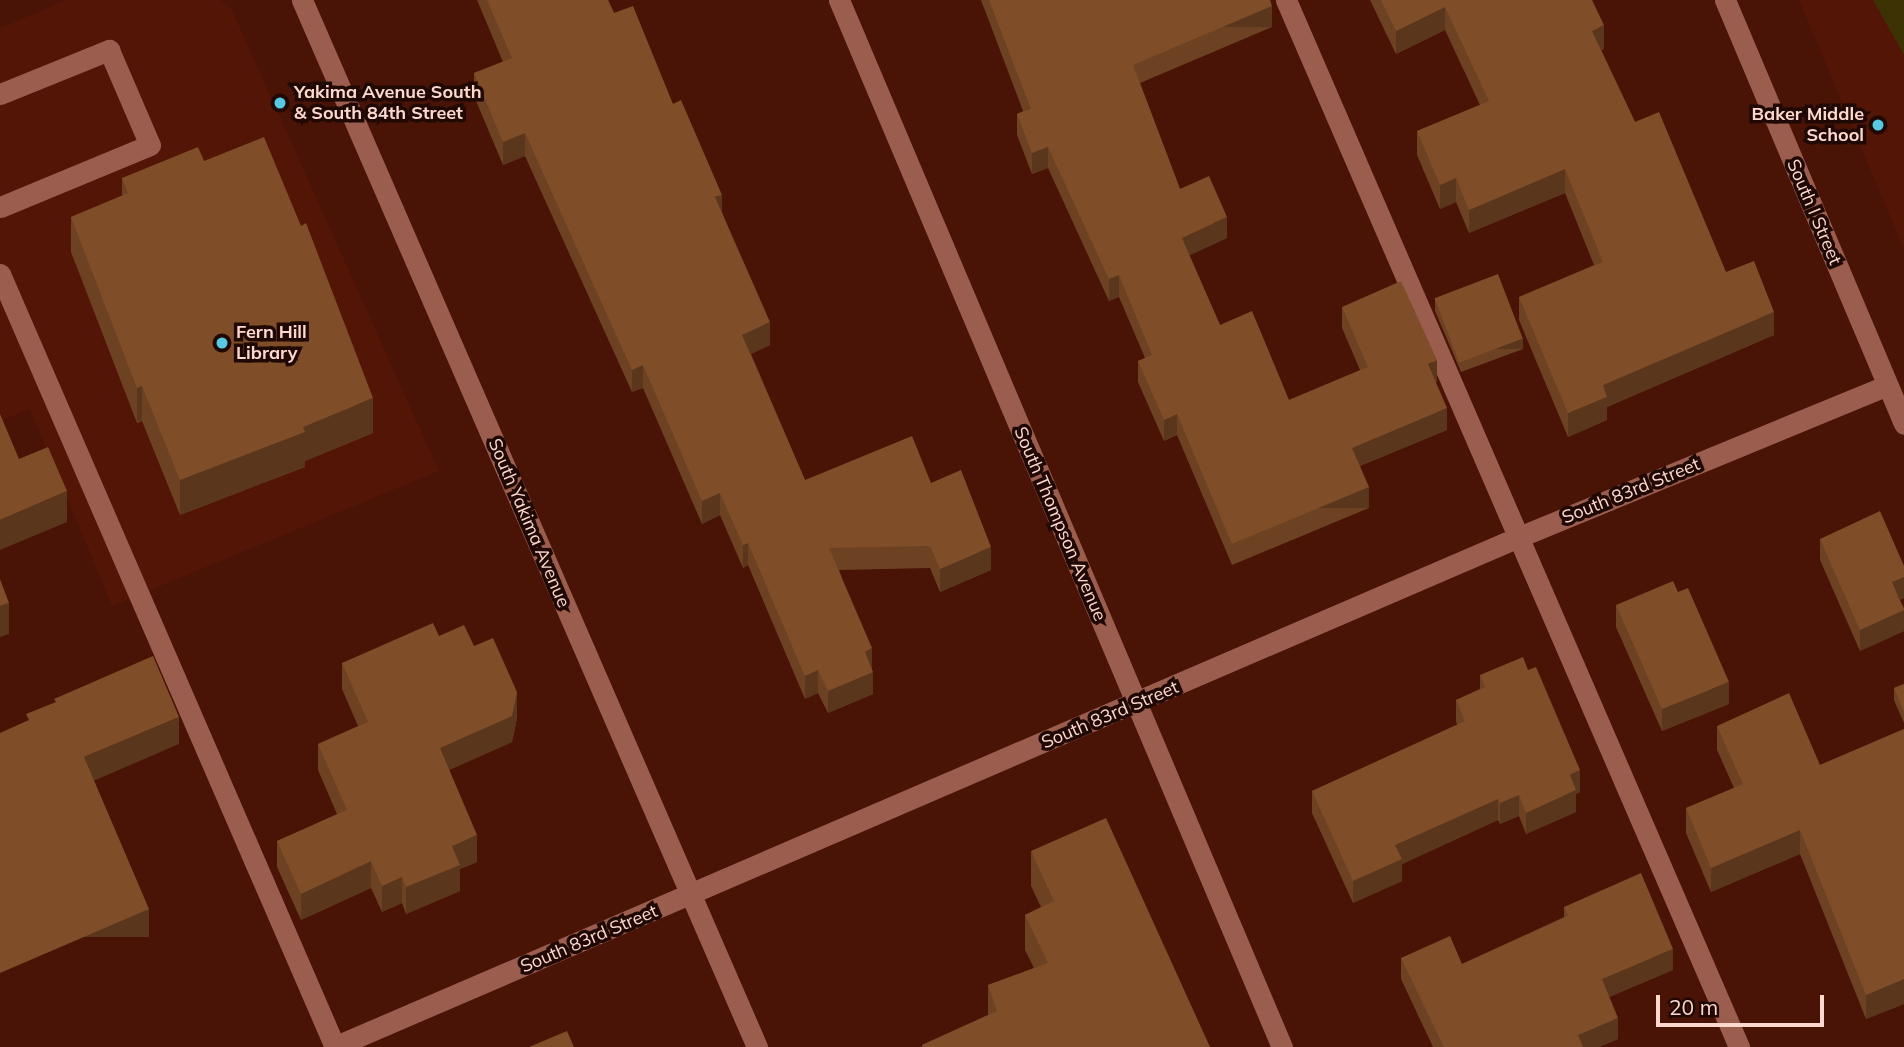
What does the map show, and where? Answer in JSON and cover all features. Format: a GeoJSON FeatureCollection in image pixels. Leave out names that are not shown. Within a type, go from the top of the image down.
{"type":"FeatureCollection","features":[{"type":"Feature","properties":{"kind":"street","name":"South Yakima Avenue"},"geometry":{"type":"LineString","coordinates":[[302,0],[757,1047]]}},
{"type":"Feature","properties":{"kind":"street","name":"South Thompson Avenue"},"geometry":{"type":"LineString","coordinates":[[839,0],[1282,1047]]}},
{"type":"Feature","properties":{"kind":"street"},"geometry":{"type":"LineString","coordinates":[[1286,0],[1738,1047]]}},
{"type":"Feature","properties":{"kind":"street","name":"South I Street"},"geometry":{"type":"LineString","coordinates":[[1725,0],[1904,424]]}},
{"type":"Feature","properties":{"kind":"street"},"geometry":{"type":"LineString","coordinates":[[0,94],[109,50],[150,145],[0,207]]}},
{"type":"Feature","properties":{"kind":"street"},"geometry":{"type":"LineString","coordinates":[[0,274],[334,1047]]}},
{"type":"Feature","properties":{"kind":"street","name":"South 83rd Street"},"geometry":{"type":"LineString","coordinates":[[334,1047],[1519,537],[1887,385]]}},
{"type":"Feature","properties":{"kind":"shaded area"},"geometry":{"type":"Polygon","coordinates":[[[66,0],[221,0],[232,10],[439,471],[112,606],[30,409],[0,421],[0,28],[66,0]]]}},
{"type":"Feature","properties":{"kind":"shaded area","name":"Baker Middle School"},"geometry":{"type":"Polygon","coordinates":[[[1799,0],[1904,0],[1904,250],[1799,0]]]}},
{"type":"Feature","properties":{"kind":"shaded area"},"geometry":{"type":"Polygon","coordinates":[[[1873,0],[1904,0],[1904,55],[1873,0]]]}},
{"type":"Feature","properties":{"kind":"building"},"geometry":{"type":"Polygon","coordinates":[[[487,0],[608,0],[614,13],[633,6],[673,104],[681,100],[722,195],[715,197],[770,322],[742,335],[805,480],[912,436],[931,483],[961,470],[991,547],[940,569],[930,546],[829,548],[872,648],[865,652],[873,672],[828,691],[818,670],[805,676],[748,543],[743,545],[720,493],[702,501],[643,365],[632,370],[525,133],[503,142],[474,73],[512,58],[487,0]]]}},
{"type":"Feature","properties":{"kind":"building"},"geometry":{"type":"Polygon","coordinates":[[[989,0],[1270,0],[1272,6],[1133,65],[1180,189],[1209,176],[1227,217],[1182,238],[1220,325],[1252,311],[1289,400],[1368,367],[1342,307],[1401,281],[1437,360],[1428,364],[1447,408],[1352,448],[1369,487],[1232,544],[1177,414],[1164,420],[1138,361],[1152,355],[1119,275],[1109,279],[1048,147],[1032,153],[1017,114],[1031,109],[989,0]]]}},
{"type":"Feature","properties":{"kind":"building"},"geometry":{"type":"Polygon","coordinates":[[[1381,0],[1592,0],[1604,25],[1592,31],[1635,122],[1659,112],[1726,272],[1754,261],[1774,312],[1603,385],[1607,397],[1568,413],[1519,297],[1603,262],[1565,169],[1469,210],[1456,178],[1440,185],[1417,131],[1489,101],[1445,7],[1396,31],[1381,0]]]}},
{"type":"Feature","properties":{"kind":"building","name":"Fern Hill Library"},"geometry":{"type":"Polygon","coordinates":[[[264,137],[301,226],[306,223],[373,398],[303,427],[305,432],[180,480],[142,386],[137,388],[71,217],[128,193],[122,178],[198,147],[204,161],[264,137]]]}},
{"type":"Feature","properties":{"kind":"building"},"geometry":{"type":"Polygon","coordinates":[[[1498,274],[1523,338],[1459,363],[1435,298],[1498,274]]]}},
{"type":"Feature","properties":{"kind":"building"},"geometry":{"type":"Polygon","coordinates":[[[0,414],[19,459],[48,447],[67,491],[0,520],[0,414]]]}},
{"type":"Feature","properties":{"kind":"building"},"geometry":{"type":"Polygon","coordinates":[[[1880,511],[1904,566],[1904,577],[1892,582],[1904,610],[1860,630],[1820,539],[1880,511]]]}},
{"type":"Feature","properties":{"kind":"building"},"geometry":{"type":"Polygon","coordinates":[[[0,579],[9,603],[0,606],[0,579]]]}},
{"type":"Feature","properties":{"kind":"building"},"geometry":{"type":"Polygon","coordinates":[[[1673,581],[1678,592],[1688,588],[1729,682],[1662,709],[1616,605],[1673,581]]]}},
{"type":"Feature","properties":{"kind":"building"},"geometry":{"type":"Polygon","coordinates":[[[433,623],[439,636],[464,625],[474,646],[493,638],[517,692],[512,716],[440,748],[477,835],[452,846],[460,865],[406,887],[402,877],[382,886],[371,861],[301,894],[277,841],[347,810],[318,744],[368,722],[342,663],[433,623]]]}},
{"type":"Feature","properties":{"kind":"building"},"geometry":{"type":"Polygon","coordinates":[[[153,656],[179,717],[84,757],[149,909],[0,973],[0,733],[29,720],[26,714],[56,702],[54,699],[153,656]]]}},
{"type":"Feature","properties":{"kind":"building"},"geometry":{"type":"Polygon","coordinates":[[[1523,657],[1528,670],[1536,667],[1580,770],[1570,775],[1576,790],[1526,813],[1519,795],[1500,803],[1498,799],[1395,845],[1402,859],[1353,881],[1312,791],[1465,721],[1456,700],[1485,687],[1480,675],[1523,657]]]}},
{"type":"Feature","properties":{"kind":"building"},"geometry":{"type":"Polygon","coordinates":[[[1904,684],[1904,712],[1894,688],[1904,684]]]}},
{"type":"Feature","properties":{"kind":"building"},"geometry":{"type":"Polygon","coordinates":[[[1789,693],[1820,765],[1904,729],[1904,979],[1866,995],[1800,830],[1711,868],[1686,808],[1743,784],[1717,726],[1789,693]]]}},
{"type":"Feature","properties":{"kind":"building"},"geometry":{"type":"Polygon","coordinates":[[[1106,818],[1210,1047],[923,1047],[922,1045],[997,1011],[988,985],[1048,963],[1025,915],[1054,901],[1031,851],[1106,818]]]}},
{"type":"Feature","properties":{"kind":"building"},"geometry":{"type":"Polygon","coordinates":[[[1641,873],[1673,949],[1602,979],[1618,1018],[1578,1035],[1583,1047],[1444,1047],[1401,958],[1450,936],[1462,964],[1568,916],[1564,907],[1641,873]]]}},
{"type":"Feature","properties":{"kind":"building"},"geometry":{"type":"Polygon","coordinates":[[[567,1031],[574,1047],[529,1047],[567,1031]]]}},
{"type":"Feature","properties":{"kind":"place","name":"Yakima Avenue South & South 84th Street"},"geometry":{"type":"Point","coordinates":[280,103]}},
{"type":"Feature","properties":{"kind":"place","name":"Baker Middle School"},"geometry":{"type":"Point","coordinates":[1878,125]}},
{"type":"Feature","properties":{"kind":"place","name":"Fern Hill Library"},"geometry":{"type":"Point","coordinates":[222,343]}}]}
